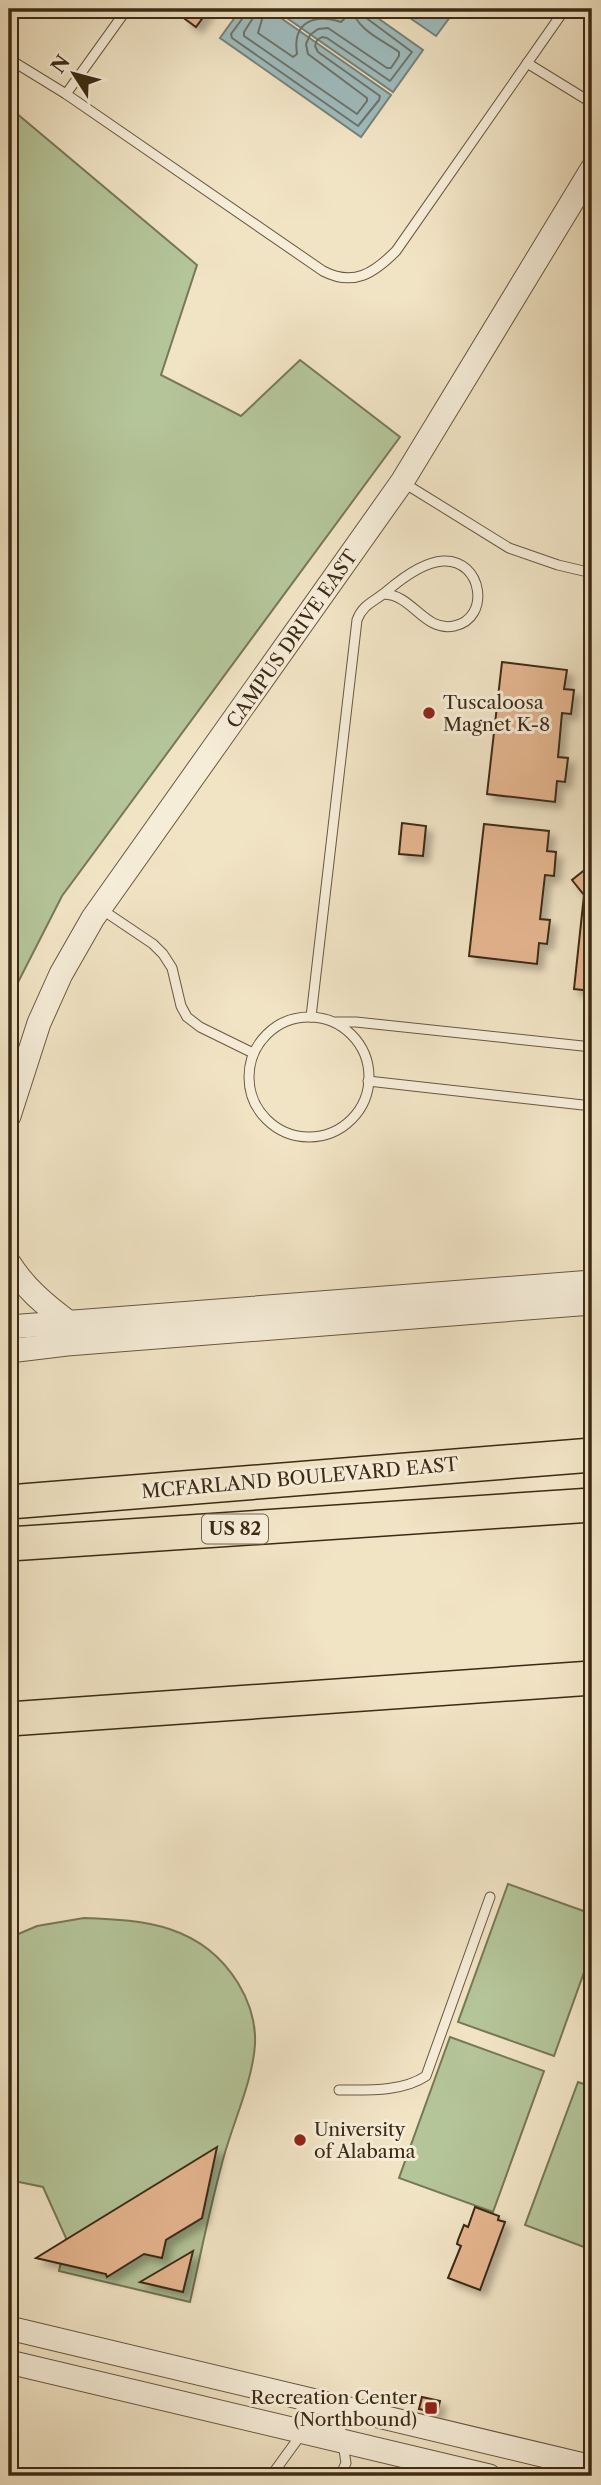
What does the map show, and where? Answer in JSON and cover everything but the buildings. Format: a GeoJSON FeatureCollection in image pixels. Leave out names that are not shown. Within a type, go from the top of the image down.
{"type":"FeatureCollection","features":[{"type":"Feature","properties":{"kind":"highway","name":"MCFARLAND BOULEVARD EAST"},"geometry":{"type":"LineString","coordinates":[[9,1502],[592,1455]]}},
{"type":"Feature","properties":{"kind":"highway","name":"US 82"},"geometry":{"type":"LineString","coordinates":[[9,1544],[592,1505]]}},
{"type":"Feature","properties":{"kind":"highway"},"geometry":{"type":"LineString","coordinates":[[9,1703],[592,1663]]}},
{"type":"Feature","properties":{"kind":"highway"},"geometry":{"type":"LineString","coordinates":[[9,1719],[592,1678]]}},
{"type":"Feature","properties":{"kind":"street","name":"CAMPUS DRIVE EAST"},"geometry":{"type":"LineString","coordinates":[[9,1116],[39,1023],[61,975],[99,908],[402,482],[592,169]]}},
{"type":"Feature","properties":{"kind":"street"},"geometry":{"type":"LineString","coordinates":[[9,1263],[22,1284],[68,1322]]}},
{"type":"Feature","properties":{"kind":"street"},"geometry":{"type":"LineString","coordinates":[[9,1327],[592,1282]]}},
{"type":"Feature","properties":{"kind":"street"},"geometry":{"type":"LineString","coordinates":[[9,1351],[67,1344],[592,1303]]}},
{"type":"Feature","properties":{"kind":"street"},"geometry":{"type":"LineString","coordinates":[[9,2328],[592,2467]]}},
{"type":"Feature","properties":{"kind":"street"},"geometry":{"type":"LineString","coordinates":[[9,2362],[344,2444],[488,2476]]}},
{"type":"Feature","properties":{"kind":"lane"},"geometry":{"type":"LineString","coordinates":[[66,94],[127,9]]}},
{"type":"Feature","properties":{"kind":"lane"},"geometry":{"type":"LineString","coordinates":[[9,59],[66,94],[323,271],[339,279],[360,277],[379,268],[396,251],[565,9]]}},
{"type":"Feature","properties":{"kind":"lane"},"geometry":{"type":"LineString","coordinates":[[527,63],[592,103]]}},
{"type":"Feature","properties":{"kind":"lane"},"geometry":{"type":"LineString","coordinates":[[402,482],[509,548],[558,565],[592,573]]}},
{"type":"Feature","properties":{"kind":"lane"},"geometry":{"type":"LineString","coordinates":[[311,1017],[357,620],[361,610],[373,599],[428,565],[442,561],[454,562],[472,574],[478,584],[476,607],[470,617],[453,626],[436,625],[405,600],[396,595],[384,594]]}},
{"type":"Feature","properties":{"kind":"lane"},"geometry":{"type":"LineString","coordinates":[[99,908],[153,944],[163,954],[172,968],[181,1006],[187,1017],[200,1027],[253,1053]]}},
{"type":"Feature","properties":{"kind":"lane"},"geometry":{"type":"LineString","coordinates":[[335,1023],[351,1034],[363,1049],[369,1068],[361,1106],[349,1122],[332,1133],[312,1137],[291,1135],[273,1126],[259,1111],[250,1093],[249,1073],[253,1053],[264,1037],[279,1024],[298,1017],[335,1023],[356,1022],[592,1047]]}},
{"type":"Feature","properties":{"kind":"lane"},"geometry":{"type":"LineString","coordinates":[[368,1081],[592,1107]]}},
{"type":"Feature","properties":{"kind":"lane"},"geometry":{"type":"LineString","coordinates":[[340,2090],[382,2089],[415,2083],[426,2076],[490,1897]]}},
{"type":"Feature","properties":{"kind":"lane"},"geometry":{"type":"LineString","coordinates":[[271,2476],[303,2432],[337,2406],[346,2463],[340,2476]]}},
{"type":"Feature","properties":{"kind":"green space"},"geometry":{"type":"Polygon","coordinates":[[[9,107],[197,265],[161,375],[241,416],[300,360],[400,437],[62,896],[11,996],[9,1006],[9,107]]]}},
{"type":"Feature","properties":{"kind":"green space"},"geometry":{"type":"Polygon","coordinates":[[[508,1884],[592,1914],[592,1950],[554,2056],[458,2022],[508,1884]]]}},
{"type":"Feature","properties":{"kind":"green space"},"geometry":{"type":"Polygon","coordinates":[[[84,1918],[150,1924],[190,1937],[224,1964],[242,1990],[251,2012],[255,2036],[253,2059],[221,2167],[190,2302],[59,2271],[66,2238],[43,2187],[9,2180],[9,1938],[37,1926],[84,1918]]]}},
{"type":"Feature","properties":{"kind":"green space"},"geometry":{"type":"Polygon","coordinates":[[[450,2037],[544,2071],[493,2212],[399,2178],[450,2037]]]}},
{"type":"Feature","properties":{"kind":"green space"},"geometry":{"type":"Polygon","coordinates":[[[578,2082],[592,2087],[592,2250],[525,2225],[578,2082]]]}},
{"type":"Feature","properties":{"kind":"water"},"geometry":{"type":"Polygon","coordinates":[[[241,9],[268,9],[391,95],[361,137],[220,38],[241,9]]]}},
{"type":"Feature","properties":{"kind":"water"},"geometry":{"type":"Polygon","coordinates":[[[274,9],[365,9],[423,50],[393,92],[274,9]]]}},
{"type":"Feature","properties":{"kind":"water"},"geometry":{"type":"Polygon","coordinates":[[[397,9],[456,9],[436,36],[397,9]]]}},
{"type":"Feature","properties":{"kind":"place","name":"Tuscaloosa Magnet K-8"},"geometry":{"type":"Point","coordinates":[429,713]}},
{"type":"Feature","properties":{"kind":"place","name":"University of Alabama"},"geometry":{"type":"Point","coordinates":[300,2140]}},
{"type":"Feature","properties":{"kind":"place","name":"Recreation Center (Northbound)"},"geometry":{"type":"Point","coordinates":[431,2408]}}]}
